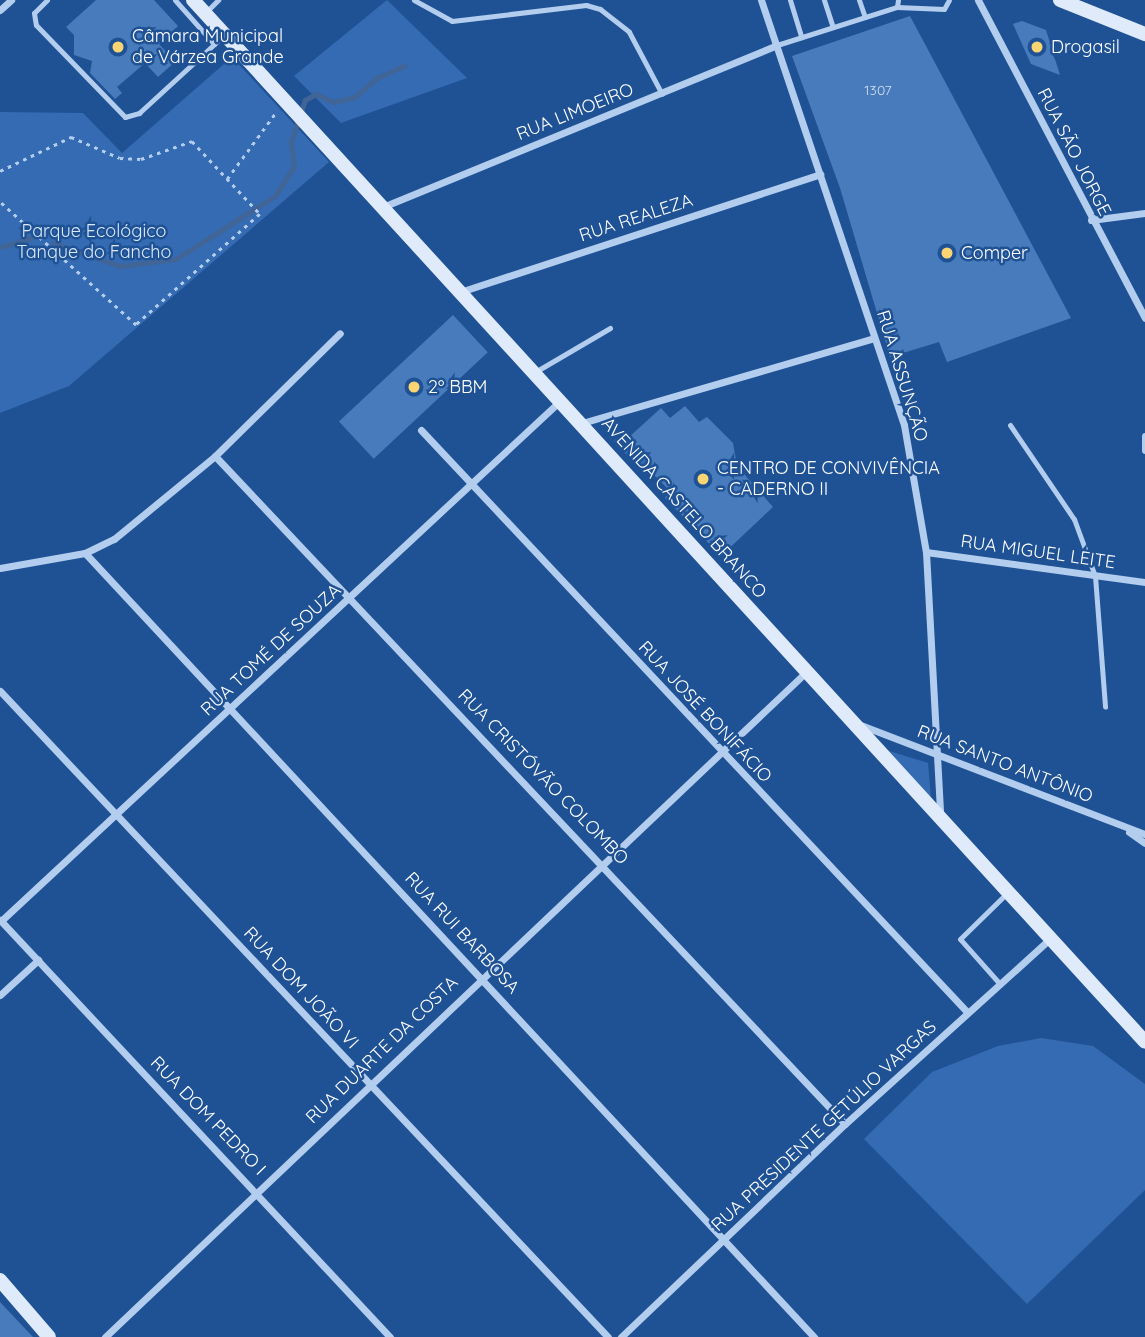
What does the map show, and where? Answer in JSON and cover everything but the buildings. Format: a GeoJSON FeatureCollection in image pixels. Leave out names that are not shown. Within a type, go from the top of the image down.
{"type":"FeatureCollection","features":[{"type":"Feature","properties":{"kind":"street"},"geometry":{"type":"LineString","coordinates":[[0,10],[11,0]]}},
{"type":"Feature","properties":{"kind":"street","name":"AVENIDA CASTELO BRANCO"},"geometry":{"type":"LineString","coordinates":[[193,0],[219,39],[289,104],[385,206],[1145,1042]]}},
{"type":"Feature","properties":{"kind":"street","name":"RUA ASSUNÇÃO"},"geometry":{"type":"LineString","coordinates":[[761,0],[904,425],[926,552],[940,817]]}},
{"type":"Feature","properties":{"kind":"street","name":"RUA SÃO JORGE"},"geometry":{"type":"LineString","coordinates":[[978,0],[1091,220],[1145,318]]}},
{"type":"Feature","properties":{"kind":"street"},"geometry":{"type":"LineString","coordinates":[[1060,0],[1088,5],[1145,34]]}},
{"type":"Feature","properties":{"kind":"street","name":"RUA LIMOEIRO"},"geometry":{"type":"LineString","coordinates":[[385,206],[777,45]]}},
{"type":"Feature","properties":{"kind":"street","name":"RUA REALEZA"},"geometry":{"type":"LineString","coordinates":[[463,291],[820,174]]}},
{"type":"Feature","properties":{"kind":"street"},"geometry":{"type":"LineString","coordinates":[[1091,220],[1145,213]]}},
{"type":"Feature","properties":{"kind":"street"},"geometry":{"type":"LineString","coordinates":[[0,568],[85,553],[114,539],[215,456],[340,333]]}},
{"type":"Feature","properties":{"kind":"street"},"geometry":{"type":"LineString","coordinates":[[582,423],[874,338]]}},
{"type":"Feature","properties":{"kind":"street","name":"RUA TOMÉ DE SOUZA"},"geometry":{"type":"LineString","coordinates":[[1,921],[561,400]]}},
{"type":"Feature","properties":{"kind":"street","name":"RUA JOSÉ BONIFÁCIO"},"geometry":{"type":"LineString","coordinates":[[421,430],[968,1013]]}},
{"type":"Feature","properties":{"kind":"street"},"geometry":{"type":"LineString","coordinates":[[1145,436],[1145,450]]}},
{"type":"Feature","properties":{"kind":"street","name":"RUA CRISTÓVÃO COLOMBO"},"geometry":{"type":"LineString","coordinates":[[215,456],[604,864],[845,1124]]}},
{"type":"Feature","properties":{"kind":"street","name":"RUA MIGUEL LEITE"},"geometry":{"type":"LineString","coordinates":[[926,552],[1145,582]]}},
{"type":"Feature","properties":{"kind":"street","name":"RUA RUI BARBOSA"},"geometry":{"type":"LineString","coordinates":[[85,553],[814,1337]]}},
{"type":"Feature","properties":{"kind":"street","name":"RUA DUARTE DA COSTA"},"geometry":{"type":"LineString","coordinates":[[105,1337],[481,977],[806,672]]}},
{"type":"Feature","properties":{"kind":"street","name":"RUA DOM JOÃO VI"},"geometry":{"type":"LineString","coordinates":[[0,691],[608,1337]]}},
{"type":"Feature","properties":{"kind":"street","name":"RUA SANTO ANTÔNIO"},"geometry":{"type":"LineString","coordinates":[[854,722],[1145,834]]}},
{"type":"Feature","properties":{"kind":"street"},"geometry":{"type":"LineString","coordinates":[[1120,825],[1145,843]]}},
{"type":"Feature","properties":{"kind":"street","name":"RUA DOM PEDRO I"},"geometry":{"type":"LineString","coordinates":[[1,921],[258,1191],[390,1337]]}},
{"type":"Feature","properties":{"kind":"street","name":"RUA PRESIDENTE GETÚLIO VARGAS"},"geometry":{"type":"LineString","coordinates":[[621,1337],[845,1124],[1050,939]]}},
{"type":"Feature","properties":{"kind":"street"},"geometry":{"type":"LineString","coordinates":[[0,995],[38,960]]}},
{"type":"Feature","properties":{"kind":"street"},"geometry":{"type":"LineString","coordinates":[[0,1280],[49,1337]]}},
{"type":"Feature","properties":{"kind":"lane"},"geometry":{"type":"LineString","coordinates":[[47,0],[34,13],[36,25],[125,117],[139,113],[219,39],[175,0]]}},
{"type":"Feature","properties":{"kind":"lane"},"geometry":{"type":"LineString","coordinates":[[204,13],[218,0]]}},
{"type":"Feature","properties":{"kind":"lane"},"geometry":{"type":"LineString","coordinates":[[414,0],[452,21],[586,5],[600,9],[629,32],[662,94]]}},
{"type":"Feature","properties":{"kind":"lane"},"geometry":{"type":"LineString","coordinates":[[790,0],[801,37]]}},
{"type":"Feature","properties":{"kind":"lane"},"geometry":{"type":"LineString","coordinates":[[824,0],[832,27]]}},
{"type":"Feature","properties":{"kind":"lane"},"geometry":{"type":"LineString","coordinates":[[859,0],[865,17]]}},
{"type":"Feature","properties":{"kind":"lane"},"geometry":{"type":"LineString","coordinates":[[777,45],[865,17],[897,3],[944,9],[949,0]]}},
{"type":"Feature","properties":{"kind":"lane"},"geometry":{"type":"LineString","coordinates":[[535,372],[610,328]]}},
{"type":"Feature","properties":{"kind":"lane"},"geometry":{"type":"LineString","coordinates":[[1010,425],[1074,519],[1096,576],[1105,707]]}},
{"type":"Feature","properties":{"kind":"lane"},"geometry":{"type":"LineString","coordinates":[[1000,984],[960,939],[1008,892]]}},
{"type":"Feature","properties":{"kind":"path"},"geometry":{"type":"LineString","coordinates":[[227,179],[289,104]]}},
{"type":"Feature","properties":{"kind":"path"},"geometry":{"type":"LineString","coordinates":[[0,171],[71,136],[120,158],[141,159],[192,141],[260,215],[136,325],[0,202]]}},
{"type":"Feature","properties":{"kind":"green space"},"geometry":{"type":"Polygon","coordinates":[[[387,0],[467,78],[341,123],[294,76],[387,0]]]}},
{"type":"Feature","properties":{"kind":"green space","name":"Parque Ecológico Tanque do Fancho"},"geometry":{"type":"Polygon","coordinates":[[[232,57],[329,162],[69,386],[0,413],[0,112],[83,113],[122,153],[232,57]]]}},
{"type":"Feature","properties":{"kind":"green space"},"geometry":{"type":"Polygon","coordinates":[[[625,430],[651,457],[639,468],[613,441],[625,430]]]}},
{"type":"Feature","properties":{"kind":"green space"},"geometry":{"type":"Polygon","coordinates":[[[886,750],[928,763],[931,798],[886,750]]]}},
{"type":"Feature","properties":{"kind":"green space"},"geometry":{"type":"Polygon","coordinates":[[[1041,1038],[1093,1046],[1145,1084],[1145,1190],[1027,1304],[864,1139],[932,1072],[998,1046],[1041,1038]]]}},
{"type":"Feature","properties":{"kind":"waterway"},"geometry":{"type":"LineString","coordinates":[[53,243],[120,266],[176,259],[275,196],[294,167],[291,142],[305,100],[316,94],[334,102],[355,97],[377,78],[404,66]]}},
{"type":"Feature","properties":{"kind":"waterway"},"geometry":{"type":"LineString","coordinates":[[0,247],[31,238]]}},
{"type":"Feature","properties":{"kind":"place","name":"Câmara Municipal de Várzea Grande"},"geometry":{"type":"Point","coordinates":[118,47]}},
{"type":"Feature","properties":{"kind":"place","name":"Drogasil"},"geometry":{"type":"Point","coordinates":[1037,47]}},
{"type":"Feature","properties":{"kind":"place","name":"Comper"},"geometry":{"type":"Point","coordinates":[947,253]}},
{"type":"Feature","properties":{"kind":"place","name":"2º BBM"},"geometry":{"type":"Point","coordinates":[414,387]}},
{"type":"Feature","properties":{"kind":"place","name":"CENTRO DE CONVIVÊNCIA - CADERNO II"},"geometry":{"type":"Point","coordinates":[703,479]}}]}
